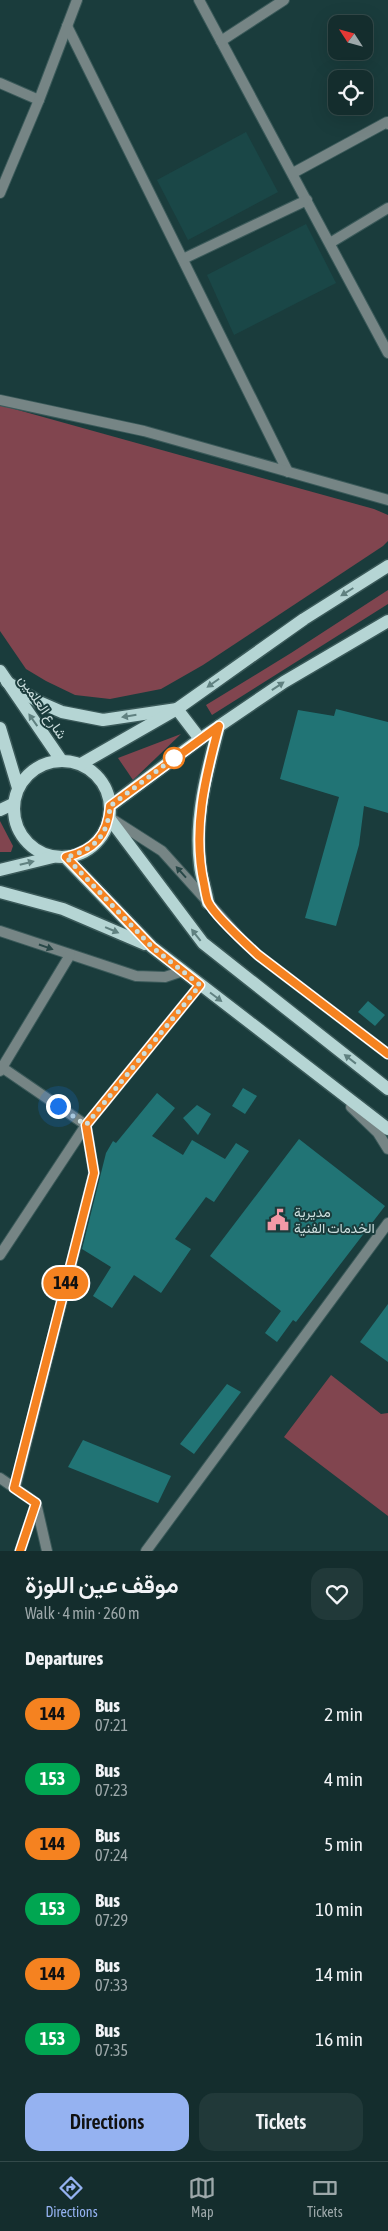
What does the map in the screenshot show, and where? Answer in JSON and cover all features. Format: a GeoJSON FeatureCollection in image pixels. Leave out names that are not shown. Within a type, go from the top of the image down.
{"type":"FeatureCollection","features":[{"type":"Feature","properties":{"kind":"main road"},"geometry":{"type":"LineString","coordinates":[[81,764],[177,709],[304,618],[388,566]]}},
{"type":"Feature","properties":{"kind":"main road"},"geometry":{"type":"LineString","coordinates":[[110,812],[200,739],[284,682],[388,621]]}},
{"type":"Feature","properties":{"kind":"main road"},"geometry":{"type":"LineString","coordinates":[[4,677],[39,702],[62,712],[103,720],[177,709]]}},
{"type":"Feature","properties":{"kind":"main road","name":"شارع العلمين"},"geometry":{"type":"LineString","coordinates":[[4,677],[61,760]]}},
{"type":"Feature","properties":{"kind":"main road"},"geometry":{"type":"LineString","coordinates":[[177,709],[200,739]]}},
{"type":"Feature","properties":{"kind":"main road"},"geometry":{"type":"LineString","coordinates":[[208,903],[200,864],[198,825],[208,770],[219,726]]}},
{"type":"Feature","properties":{"kind":"main road"},"geometry":{"type":"LineString","coordinates":[[0,728],[18,788]]}},
{"type":"Feature","properties":{"kind":"main road"},"geometry":{"type":"LineString","coordinates":[[0,870],[60,857],[81,853],[94,845],[104,832],[110,812],[107,793],[101,781],[92,771],[81,764],[61,760],[48,762],[36,768],[25,777],[18,788],[13,804],[14,818],[19,832],[28,844],[40,852],[60,857],[152,947],[388,1129]]}},
{"type":"Feature","properties":{"kind":"main road"},"geometry":{"type":"LineString","coordinates":[[0,810],[13,804]]}},
{"type":"Feature","properties":{"kind":"main road"},"geometry":{"type":"LineString","coordinates":[[110,812],[203,943],[388,1089]]}},
{"type":"Feature","properties":{"kind":"main road"},"geometry":{"type":"LineString","coordinates":[[0,892],[63,909],[152,947]]}},
{"type":"Feature","properties":{"kind":"street"},"geometry":{"type":"LineString","coordinates":[[0,193],[39,100],[77,0]]}},
{"type":"Feature","properties":{"kind":"street"},"geometry":{"type":"LineString","coordinates":[[198,0],[293,173],[388,353]]}},
{"type":"Feature","properties":{"kind":"street"},"geometry":{"type":"LineString","coordinates":[[221,41],[284,0]]}},
{"type":"Feature","properties":{"kind":"street"},"geometry":{"type":"LineString","coordinates":[[67,26],[288,472]]}},
{"type":"Feature","properties":{"kind":"street"},"geometry":{"type":"LineString","coordinates":[[0,83],[39,100]]}},
{"type":"Feature","properties":{"kind":"street"},"geometry":{"type":"LineString","coordinates":[[293,173],[386,122],[388,124]]}},
{"type":"Feature","properties":{"kind":"street"},"geometry":{"type":"LineString","coordinates":[[183,259],[307,200]]}},
{"type":"Feature","properties":{"kind":"street"},"geometry":{"type":"LineString","coordinates":[[330,243],[388,208]]}},
{"type":"Feature","properties":{"kind":"street"},"geometry":{"type":"LineString","coordinates":[[0,400],[144,431],[388,500]]}},
{"type":"Feature","properties":{"kind":"street"},"geometry":{"type":"LineString","coordinates":[[110,812],[162,851],[241,939],[258,955],[388,1054]]}},
{"type":"Feature","properties":{"kind":"street"},"geometry":{"type":"LineString","coordinates":[[0,931],[136,976],[165,977],[183,971]]}},
{"type":"Feature","properties":{"kind":"street"},"geometry":{"type":"LineString","coordinates":[[14,1488],[94,1173],[86,1125],[1,1068],[70,955]]}},
{"type":"Feature","properties":{"kind":"street"},"geometry":{"type":"LineString","coordinates":[[0,1255],[86,1125],[200,985]]}},
{"type":"Feature","properties":{"kind":"street"},"geometry":{"type":"LineString","coordinates":[[318,1075],[378,1133],[388,1149]]}},
{"type":"Feature","properties":{"kind":"street"},"geometry":{"type":"LineString","coordinates":[[146,1551],[388,1223]]}},
{"type":"Feature","properties":{"kind":"street"},"geometry":{"type":"LineString","coordinates":[[0,1478],[36,1503],[47,1551]]}},
{"type":"Feature","properties":{"kind":"street"},"geometry":{"type":"LineString","coordinates":[[20,1551],[36,1503]]}},
{"type":"Feature","properties":{"kind":"shaded area"},"geometry":{"type":"Polygon","coordinates":[[[246,132],[278,192],[188,240],[157,180],[246,132]]]}},
{"type":"Feature","properties":{"kind":"shaded area"},"geometry":{"type":"Polygon","coordinates":[[[306,224],[336,283],[234,335],[207,275],[306,224]]]}},
{"type":"Feature","properties":{"kind":"shaded area"},"geometry":{"type":"Polygon","coordinates":[[[0,405],[374,509],[388,515],[388,541],[203,665],[161,689],[110,699],[75,695],[26,669],[0,631],[0,405]]]}},
{"type":"Feature","properties":{"kind":"shaded area"},"geometry":{"type":"Polygon","coordinates":[[[388,590],[388,604],[212,715],[206,705],[388,590]]]}},
{"type":"Feature","properties":{"kind":"shaded area"},"geometry":{"type":"Polygon","coordinates":[[[181,734],[133,780],[118,758],[181,734]]]}},
{"type":"Feature","properties":{"kind":"shaded area"},"geometry":{"type":"Polygon","coordinates":[[[0,821],[13,846],[11,852],[0,852],[0,821]]]}},
{"type":"Feature","properties":{"kind":"shaded area"},"geometry":{"type":"Polygon","coordinates":[[[331,1375],[381,1414],[388,1413],[388,1516],[284,1437],[331,1375]]]}},
{"type":"Feature","properties":{"kind":"building"},"geometry":{"type":"Polygon","coordinates":[[[336,709],[388,722],[388,813],[364,806],[359,845],[336,926],[305,918],[339,797],[280,779],[298,710],[334,716],[336,709]]]}},
{"type":"Feature","properties":{"kind":"building"},"geometry":{"type":"Polygon","coordinates":[[[368,1001],[385,1015],[375,1026],[358,1012],[368,1001]]]}},
{"type":"Feature","properties":{"kind":"building"},"geometry":{"type":"Polygon","coordinates":[[[243,1088],[257,1096],[245,1114],[232,1106],[243,1088]]]}},
{"type":"Feature","properties":{"kind":"building"},"geometry":{"type":"Polygon","coordinates":[[[157,1093],[175,1108],[152,1136],[183,1155],[192,1140],[225,1159],[236,1143],[249,1151],[214,1202],[206,1197],[175,1239],[191,1249],[161,1293],[134,1275],[112,1308],[93,1296],[111,1267],[82,1249],[106,1153],[113,1141],[116,1143],[157,1093]]]}},
{"type":"Feature","properties":{"kind":"building"},"geometry":{"type":"Polygon","coordinates":[[[197,1105],[211,1114],[198,1135],[183,1118],[197,1105]]]}},
{"type":"Feature","properties":{"kind":"building"},"geometry":{"type":"Polygon","coordinates":[[[299,1139],[385,1206],[296,1322],[293,1320],[277,1342],[265,1333],[281,1311],[210,1256],[299,1139]]]}},
{"type":"Feature","properties":{"kind":"building"},"geometry":{"type":"Polygon","coordinates":[[[388,1304],[388,1362],[360,1342],[388,1304]]]}},
{"type":"Feature","properties":{"kind":"building"},"geometry":{"type":"Polygon","coordinates":[[[227,1384],[241,1392],[194,1454],[180,1444],[227,1384]]]}},
{"type":"Feature","properties":{"kind":"building"},"geometry":{"type":"Polygon","coordinates":[[[83,1440],[171,1476],[158,1503],[68,1467],[83,1440]]]}},
{"type":"Feature","properties":{"kind":"bus line","name":"144"},"geometry":{"type":"LineString","coordinates":[[20,1551],[23,1547],[36,1503],[14,1488],[94,1173],[86,1125],[200,985],[152,947],[66,857],[81,853],[94,845],[104,832],[109,818],[110,806],[219,726],[203,793],[198,825],[200,864],[208,903],[258,955],[388,1054]]}},
{"type":"Feature","properties":{"kind":"place","name":"مديرية الخدمات الفنية"},"geometry":{"type":"Point","coordinates":[278,1220]}},
{"type":"Feature","properties":{"kind":"route"},"geometry":{"type":"LineString","coordinates":[[58,1106],[86,1125],[200,985],[152,947],[66,857],[81,853],[94,845],[104,832],[109,818],[110,806],[174,758]]}}]}
